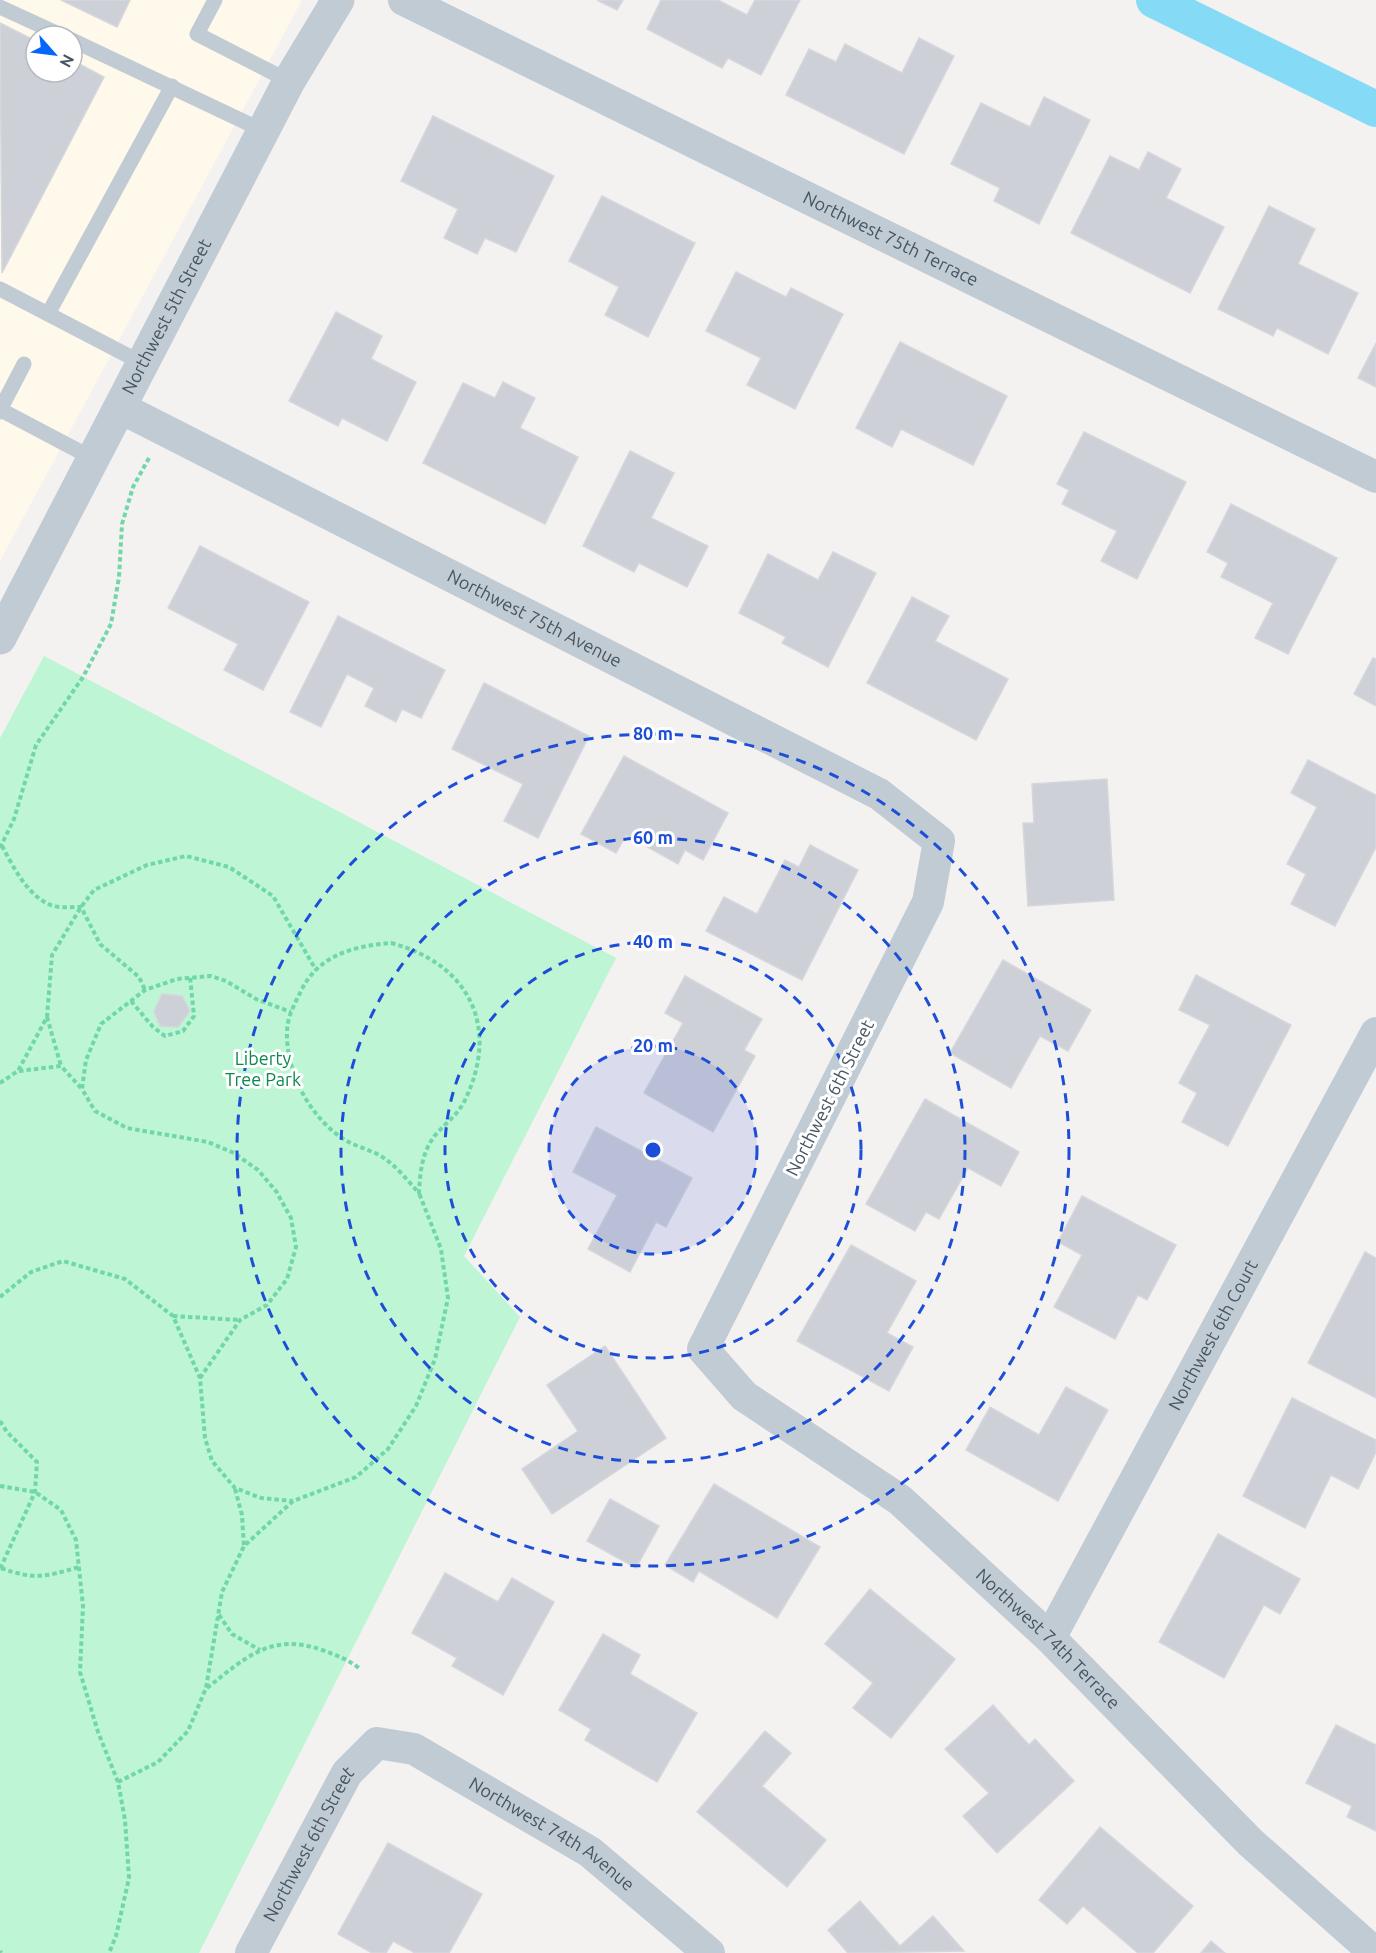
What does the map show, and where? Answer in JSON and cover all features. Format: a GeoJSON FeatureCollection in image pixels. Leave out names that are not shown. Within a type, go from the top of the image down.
{"type":"FeatureCollection","features":[{"type":"Feature","properties":{"kind":"street","name":"Northwest 5th Street"},"geometry":{"type":"LineString","coordinates":[[0,638],[290,81],[338,0]]}},
{"type":"Feature","properties":{"kind":"street","name":"Northwest 75th Terrace"},"geometry":{"type":"LineString","coordinates":[[404,0],[1376,477]]}},
{"type":"Feature","properties":{"kind":"street","name":"Northwest 75th Avenue"},"geometry":{"type":"LineString","coordinates":[[121,408],[879,794],[939,841]]}},
{"type":"Feature","properties":{"kind":"street","name":"Northwest 6th Street"},"geometry":{"type":"LineString","coordinates":[[703,1349],[928,902],[939,841]]}},
{"type":"Feature","properties":{"kind":"street","name":"Northwest 6th Court"},"geometry":{"type":"LineString","coordinates":[[1050,1638],[1376,1033]]}},
{"type":"Feature","properties":{"kind":"street","name":"Northwest 74th Terrace"},"geometry":{"type":"LineString","coordinates":[[703,1349],[744,1396],[900,1500],[1050,1638],[1250,1842],[1375,1953]]}},
{"type":"Feature","properties":{"kind":"street","name":"Northwest 6th Street"},"geometry":{"type":"LineString","coordinates":[[251,1953],[347,1773],[377,1743]]}},
{"type":"Feature","properties":{"kind":"street","name":"Northwest 74th Avenue"},"geometry":{"type":"LineString","coordinates":[[377,1743],[414,1749],[590,1852],[709,1953]]}},
{"type":"Feature","properties":{"kind":"lane"},"geometry":{"type":"LineString","coordinates":[[215,0],[197,34],[290,81]]}},
{"type":"Feature","properties":{"kind":"lane"},"geometry":{"type":"LineString","coordinates":[[0,7],[37,24]]}},
{"type":"Feature","properties":{"kind":"lane"},"geometry":{"type":"LineString","coordinates":[[84,46],[264,131]]}},
{"type":"Feature","properties":{"kind":"lane"},"geometry":{"type":"LineString","coordinates":[[48,314],[172,86]]}},
{"type":"Feature","properties":{"kind":"lane"},"geometry":{"type":"LineString","coordinates":[[0,289],[144,364]]}},
{"type":"Feature","properties":{"kind":"lane"},"geometry":{"type":"LineString","coordinates":[[24,364],[0,411],[94,459]]}},
{"type":"Feature","properties":{"kind":"path"},"geometry":{"type":"LineString","coordinates":[[81,907],[53,906],[32,892],[18,875],[1,847],[14,819],[36,745],[83,677],[111,624],[119,577],[122,525],[133,487],[164,430]]}},
{"type":"Feature","properties":{"kind":"path"},"geometry":{"type":"LineString","coordinates":[[200,1378],[240,1320],[267,1305],[287,1279],[296,1247],[291,1218],[276,1191],[258,1170],[234,1153],[208,1142],[127,1128],[95,1111],[82,1089],[61,1066],[47,1017],[52,955],[94,890],[147,865],[186,856],[229,867],[273,896],[316,970]]}},
{"type":"Feature","properties":{"kind":"path"},"geometry":{"type":"LineString","coordinates":[[81,907],[100,944],[139,977],[145,990]]}},
{"type":"Feature","properties":{"kind":"path"},"geometry":{"type":"LineString","coordinates":[[118,1782],[158,1762],[188,1731],[206,1688],[222,1592],[244,1546],[293,1500],[356,1477],[388,1449],[420,1397],[435,1359],[448,1298],[441,1249],[419,1193],[378,1154],[342,1138],[311,1108],[300,1089],[288,1047],[287,1030],[291,1012],[302,988],[316,970],[347,949],[391,943],[413,949],[448,969],[470,1000],[478,1021],[480,1041],[478,1063],[457,1115],[434,1136],[426,1150],[421,1164],[419,1193]]}},
{"type":"Feature","properties":{"kind":"path"},"geometry":{"type":"LineString","coordinates":[[82,1089],[86,1060],[101,1024],[145,990],[190,977],[211,976],[226,981],[255,999],[291,1012]]}},
{"type":"Feature","properties":{"kind":"path"},"geometry":{"type":"LineString","coordinates":[[131,1000],[153,1027],[165,1036],[183,1031],[194,1016],[190,977]]}},
{"type":"Feature","properties":{"kind":"path"},"geometry":{"type":"LineString","coordinates":[[18,1071],[47,1017]]}},
{"type":"Feature","properties":{"kind":"path"},"geometry":{"type":"LineString","coordinates":[[0,1083],[18,1071],[61,1066]]}},
{"type":"Feature","properties":{"kind":"path"},"geometry":{"type":"LineString","coordinates":[[0,1297],[31,1272],[63,1261],[125,1278],[173,1316],[200,1378],[204,1438],[212,1461],[235,1488],[242,1515],[244,1546]]}},
{"type":"Feature","properties":{"kind":"path"},"geometry":{"type":"LineString","coordinates":[[173,1316],[240,1320]]}},
{"type":"Feature","properties":{"kind":"path"},"geometry":{"type":"LineString","coordinates":[[0,1421],[7,1432],[37,1462],[35,1492],[0,1568],[28,1577],[52,1575],[79,1567]]}},
{"type":"Feature","properties":{"kind":"path"},"geometry":{"type":"LineString","coordinates":[[0,1486],[35,1492],[62,1510],[76,1540],[83,1606],[80,1672],[98,1732],[118,1782],[129,1878],[116,1936],[109,1953]]}},
{"type":"Feature","properties":{"kind":"path"},"geometry":{"type":"LineString","coordinates":[[235,1488],[261,1498],[293,1500]]}},
{"type":"Feature","properties":{"kind":"path"},"geometry":{"type":"LineString","coordinates":[[218,1614],[232,1634],[261,1651]]}},
{"type":"Feature","properties":{"kind":"path"},"geometry":{"type":"LineString","coordinates":[[206,1688],[275,1644],[301,1643],[347,1659],[359,1668]]}},
{"type":"Feature","properties":{"kind":"shaded area"},"geometry":{"type":"Polygon","coordinates":[[[0,0],[302,0],[0,561],[0,0]]]}},
{"type":"Feature","properties":{"kind":"green space","name":"Liberty Tree Park"},"geometry":{"type":"Polygon","coordinates":[[[44,656],[616,958],[464,1256],[520,1317],[199,1953],[0,1953],[0,738],[44,656]]]}},
{"type":"Feature","properties":{"kind":"building"},"geometry":{"type":"Polygon","coordinates":[[[61,0],[130,0],[117,27],[61,0]]]}},
{"type":"Feature","properties":{"kind":"building"},"geometry":{"type":"Polygon","coordinates":[[[597,0],[623,0],[617,10],[597,0]]]}},
{"type":"Feature","properties":{"kind":"building"},"geometry":{"type":"Polygon","coordinates":[[[661,0],[718,0],[747,15],[755,0],[800,0],[761,75],[728,58],[722,68],[647,29],[661,0]]]}},
{"type":"Feature","properties":{"kind":"building"},"geometry":{"type":"Polygon","coordinates":[[[0,23],[24,35],[24,84],[84,84],[84,66],[104,77],[2,273],[0,23]]]}},
{"type":"Feature","properties":{"kind":"building"},"geometry":{"type":"Polygon","coordinates":[[[919,38],[954,56],[904,154],[786,95],[809,49],[836,62],[845,44],[902,73],[919,38]]]}},
{"type":"Feature","properties":{"kind":"building"},"geometry":{"type":"Polygon","coordinates":[[[1044,97],[1090,120],[1039,224],[994,201],[1000,188],[951,164],[981,103],[1030,127],[1044,97]]]}},
{"type":"Feature","properties":{"kind":"building"},"geometry":{"type":"Polygon","coordinates":[[[433,116],[554,176],[516,252],[485,238],[477,254],[444,238],[458,209],[401,181],[433,116]]]}},
{"type":"Feature","properties":{"kind":"building"},"geometry":{"type":"Polygon","coordinates":[[[1148,152],[1181,169],[1166,198],[1224,227],[1190,293],[1071,233],[1110,156],[1139,170],[1148,152]]]}},
{"type":"Feature","properties":{"kind":"building"},"geometry":{"type":"Polygon","coordinates":[[[602,196],[695,243],[648,337],[605,315],[619,287],[569,261],[602,196]]]}},
{"type":"Feature","properties":{"kind":"building"},"geometry":{"type":"Polygon","coordinates":[[[1269,206],[1315,229],[1298,264],[1358,293],[1328,354],[1277,328],[1273,336],[1218,309],[1269,206]]]}},
{"type":"Feature","properties":{"kind":"building"},"geometry":{"type":"Polygon","coordinates":[[[736,272],[786,297],[791,288],[843,314],[795,409],[747,385],[761,358],[706,331],[736,272]]]}},
{"type":"Feature","properties":{"kind":"building"},"geometry":{"type":"Polygon","coordinates":[[[336,312],[382,336],[371,359],[416,382],[387,441],[342,418],[338,426],[289,401],[336,312]]]}},
{"type":"Feature","properties":{"kind":"building"},"geometry":{"type":"Polygon","coordinates":[[[900,342],[1007,396],[973,465],[901,429],[892,447],[856,428],[900,342]]]}},
{"type":"Feature","properties":{"kind":"building"},"geometry":{"type":"Polygon","coordinates":[[[1376,343],[1376,387],[1358,378],[1376,343]]]}},
{"type":"Feature","properties":{"kind":"building"},"geometry":{"type":"Polygon","coordinates":[[[503,382],[535,398],[520,428],[578,457],[545,524],[423,463],[463,383],[495,398],[503,382]]]}},
{"type":"Feature","properties":{"kind":"building"},"geometry":{"type":"Polygon","coordinates":[[[1084,432],[1186,482],[1137,579],[1101,561],[1117,531],[1062,504],[1069,490],[1057,484],[1084,432]]]}},
{"type":"Feature","properties":{"kind":"building"},"geometry":{"type":"Polygon","coordinates":[[[630,451],[674,473],[651,518],[708,546],[687,587],[639,563],[634,572],[583,546],[630,451]]]}},
{"type":"Feature","properties":{"kind":"building"},"geometry":{"type":"Polygon","coordinates":[[[1231,504],[1337,558],[1288,654],[1255,638],[1273,603],[1221,577],[1228,563],[1207,552],[1231,504]]]}},
{"type":"Feature","properties":{"kind":"building"},"geometry":{"type":"Polygon","coordinates":[[[200,546],[309,602],[263,690],[224,670],[238,644],[168,608],[200,546]]]}},
{"type":"Feature","properties":{"kind":"building"},"geometry":{"type":"Polygon","coordinates":[[[833,552],[876,573],[828,667],[782,643],[786,637],[739,613],[768,554],[818,580],[833,552]]]}},
{"type":"Feature","properties":{"kind":"building"},"geometry":{"type":"Polygon","coordinates":[[[912,597],[949,616],[935,641],[1008,679],[976,740],[867,683],[912,597]]]}},
{"type":"Feature","properties":{"kind":"building"},"geometry":{"type":"Polygon","coordinates":[[[338,616],[445,670],[421,718],[402,709],[396,722],[365,706],[374,688],[347,674],[321,727],[290,712],[338,616]]]}},
{"type":"Feature","properties":{"kind":"building"},"geometry":{"type":"Polygon","coordinates":[[[1373,658],[1376,659],[1376,706],[1354,694],[1373,658]]]}},
{"type":"Feature","properties":{"kind":"building"},"geometry":{"type":"Polygon","coordinates":[[[484,683],[589,736],[538,838],[504,821],[523,784],[452,749],[484,683]]]}},
{"type":"Feature","properties":{"kind":"building"},"geometry":{"type":"Polygon","coordinates":[[[624,756],[728,813],[703,860],[685,850],[678,864],[626,835],[616,853],[581,834],[624,756]]]}},
{"type":"Feature","properties":{"kind":"building"},"geometry":{"type":"Polygon","coordinates":[[[1308,760],[1376,795],[1376,847],[1335,926],[1291,904],[1306,874],[1287,864],[1317,807],[1291,793],[1308,760]]]}},
{"type":"Feature","properties":{"kind":"building"},"geometry":{"type":"Polygon","coordinates":[[[1107,779],[1114,900],[1028,906],[1023,823],[1034,823],[1032,784],[1107,779]]]}},
{"type":"Feature","properties":{"kind":"building"},"geometry":{"type":"Polygon","coordinates":[[[810,845],[858,870],[802,980],[706,931],[724,897],[757,914],[785,860],[799,867],[810,845]]]}},
{"type":"Feature","properties":{"kind":"building"},"geometry":{"type":"Polygon","coordinates":[[[1003,960],[1091,1010],[1068,1051],[1040,1036],[1011,1088],[950,1053],[1003,960]]]}},
{"type":"Feature","properties":{"kind":"building"},"geometry":{"type":"Polygon","coordinates":[[[1196,975],[1291,1025],[1228,1146],[1182,1122],[1197,1093],[1179,1083],[1210,1025],[1179,1010],[1196,975]]]}},
{"type":"Feature","properties":{"kind":"building"},"geometry":{"type":"Polygon","coordinates":[[[685,976],[762,1019],[744,1050],[755,1056],[713,1132],[644,1093],[683,1023],[665,1013],[685,976]]]}},
{"type":"Feature","properties":{"kind":"building"},"geometry":{"type":"Polygon","coordinates":[[[162,994],[182,996],[190,1011],[178,1027],[160,1026],[154,1011],[162,994]]]}},
{"type":"Feature","properties":{"kind":"building"},"geometry":{"type":"Polygon","coordinates":[[[925,1099],[1019,1152],[1001,1186],[968,1168],[939,1219],[926,1212],[915,1231],[866,1204],[925,1099]]]}},
{"type":"Feature","properties":{"kind":"building"},"geometry":{"type":"Polygon","coordinates":[[[596,1127],[692,1178],[666,1227],[656,1222],[630,1272],[588,1249],[617,1195],[573,1172],[596,1127]]]}},
{"type":"Feature","properties":{"kind":"building"},"geometry":{"type":"Polygon","coordinates":[[[1082,1196],[1176,1245],[1147,1300],[1138,1295],[1115,1339],[1054,1307],[1082,1255],[1058,1242],[1082,1196]]]}},
{"type":"Feature","properties":{"kind":"building"},"geometry":{"type":"Polygon","coordinates":[[[851,1245],[916,1281],[887,1333],[913,1347],[889,1391],[797,1341],[851,1245]]]}},
{"type":"Feature","properties":{"kind":"building"},"geometry":{"type":"Polygon","coordinates":[[[1365,1252],[1376,1258],[1376,1398],[1308,1363],[1365,1252]]]}},
{"type":"Feature","properties":{"kind":"building"},"geometry":{"type":"Polygon","coordinates":[[[605,1346],[666,1438],[552,1514],[522,1469],[578,1431],[547,1385],[605,1346]]]}},
{"type":"Feature","properties":{"kind":"building"},"geometry":{"type":"Polygon","coordinates":[[[1066,1387],[1108,1410],[1058,1501],[966,1450],[990,1407],[1039,1435],[1066,1387]]]}},
{"type":"Feature","properties":{"kind":"building"},"geometry":{"type":"Polygon","coordinates":[[[1292,1398],[1376,1440],[1376,1452],[1358,1489],[1331,1475],[1305,1528],[1243,1496],[1292,1398]]]}},
{"type":"Feature","properties":{"kind":"building"},"geometry":{"type":"Polygon","coordinates":[[[714,1484],[820,1547],[777,1618],[699,1571],[693,1582],[665,1565],[714,1484]]]}},
{"type":"Feature","properties":{"kind":"building"},"geometry":{"type":"Polygon","coordinates":[[[610,1499],[659,1526],[636,1568],[587,1541],[610,1499]]]}},
{"type":"Feature","properties":{"kind":"building"},"geometry":{"type":"Polygon","coordinates":[[[1218,1534],[1300,1579],[1280,1614],[1264,1605],[1224,1678],[1159,1642],[1218,1534]]]}},
{"type":"Feature","properties":{"kind":"building"},"geometry":{"type":"Polygon","coordinates":[[[445,1573],[498,1602],[512,1578],[554,1602],[503,1695],[452,1666],[457,1658],[412,1633],[445,1573]]]}},
{"type":"Feature","properties":{"kind":"building"},"geometry":{"type":"Polygon","coordinates":[[[870,1589],[955,1659],[891,1738],[853,1708],[873,1683],[825,1644],[870,1589]]]}},
{"type":"Feature","properties":{"kind":"building"},"geometry":{"type":"Polygon","coordinates":[[[603,1634],[640,1655],[630,1674],[697,1713],[657,1782],[585,1740],[591,1729],[559,1710],[603,1634]]]}},
{"type":"Feature","properties":{"kind":"building"},"geometry":{"type":"Polygon","coordinates":[[[993,1705],[1029,1745],[1035,1739],[1074,1781],[997,1853],[963,1816],[989,1793],[945,1749],[993,1705]]]}},
{"type":"Feature","properties":{"kind":"building"},"geometry":{"type":"Polygon","coordinates":[[[1336,1725],[1376,1745],[1376,1831],[1347,1817],[1352,1806],[1306,1783],[1336,1725]]]}},
{"type":"Feature","properties":{"kind":"building"},"geometry":{"type":"Polygon","coordinates":[[[765,1731],[791,1753],[762,1786],[826,1840],[787,1887],[697,1812],[765,1731]]]}},
{"type":"Feature","properties":{"kind":"building"},"geometry":{"type":"Polygon","coordinates":[[[1100,1827],[1193,1906],[1153,1953],[1138,1953],[1083,1906],[1067,1924],[1039,1900],[1100,1827]]]}},
{"type":"Feature","properties":{"kind":"building"},"geometry":{"type":"Polygon","coordinates":[[[388,1843],[482,1894],[449,1953],[415,1953],[393,1941],[386,1953],[372,1953],[338,1934],[388,1843]]]}},
{"type":"Feature","properties":{"kind":"building"},"geometry":{"type":"Polygon","coordinates":[[[860,1901],[900,1946],[933,1916],[964,1951],[848,1953],[828,1930],[860,1901]]]}},
{"type":"Feature","properties":{"kind":"building"},"geometry":{"type":"Polygon","coordinates":[[[1211,1941],[1225,1953],[1201,1953],[1211,1941]]]}},
{"type":"Feature","properties":{"kind":"waterway"},"geometry":{"type":"LineString","coordinates":[[1154,0],[1376,109]]}}]}
